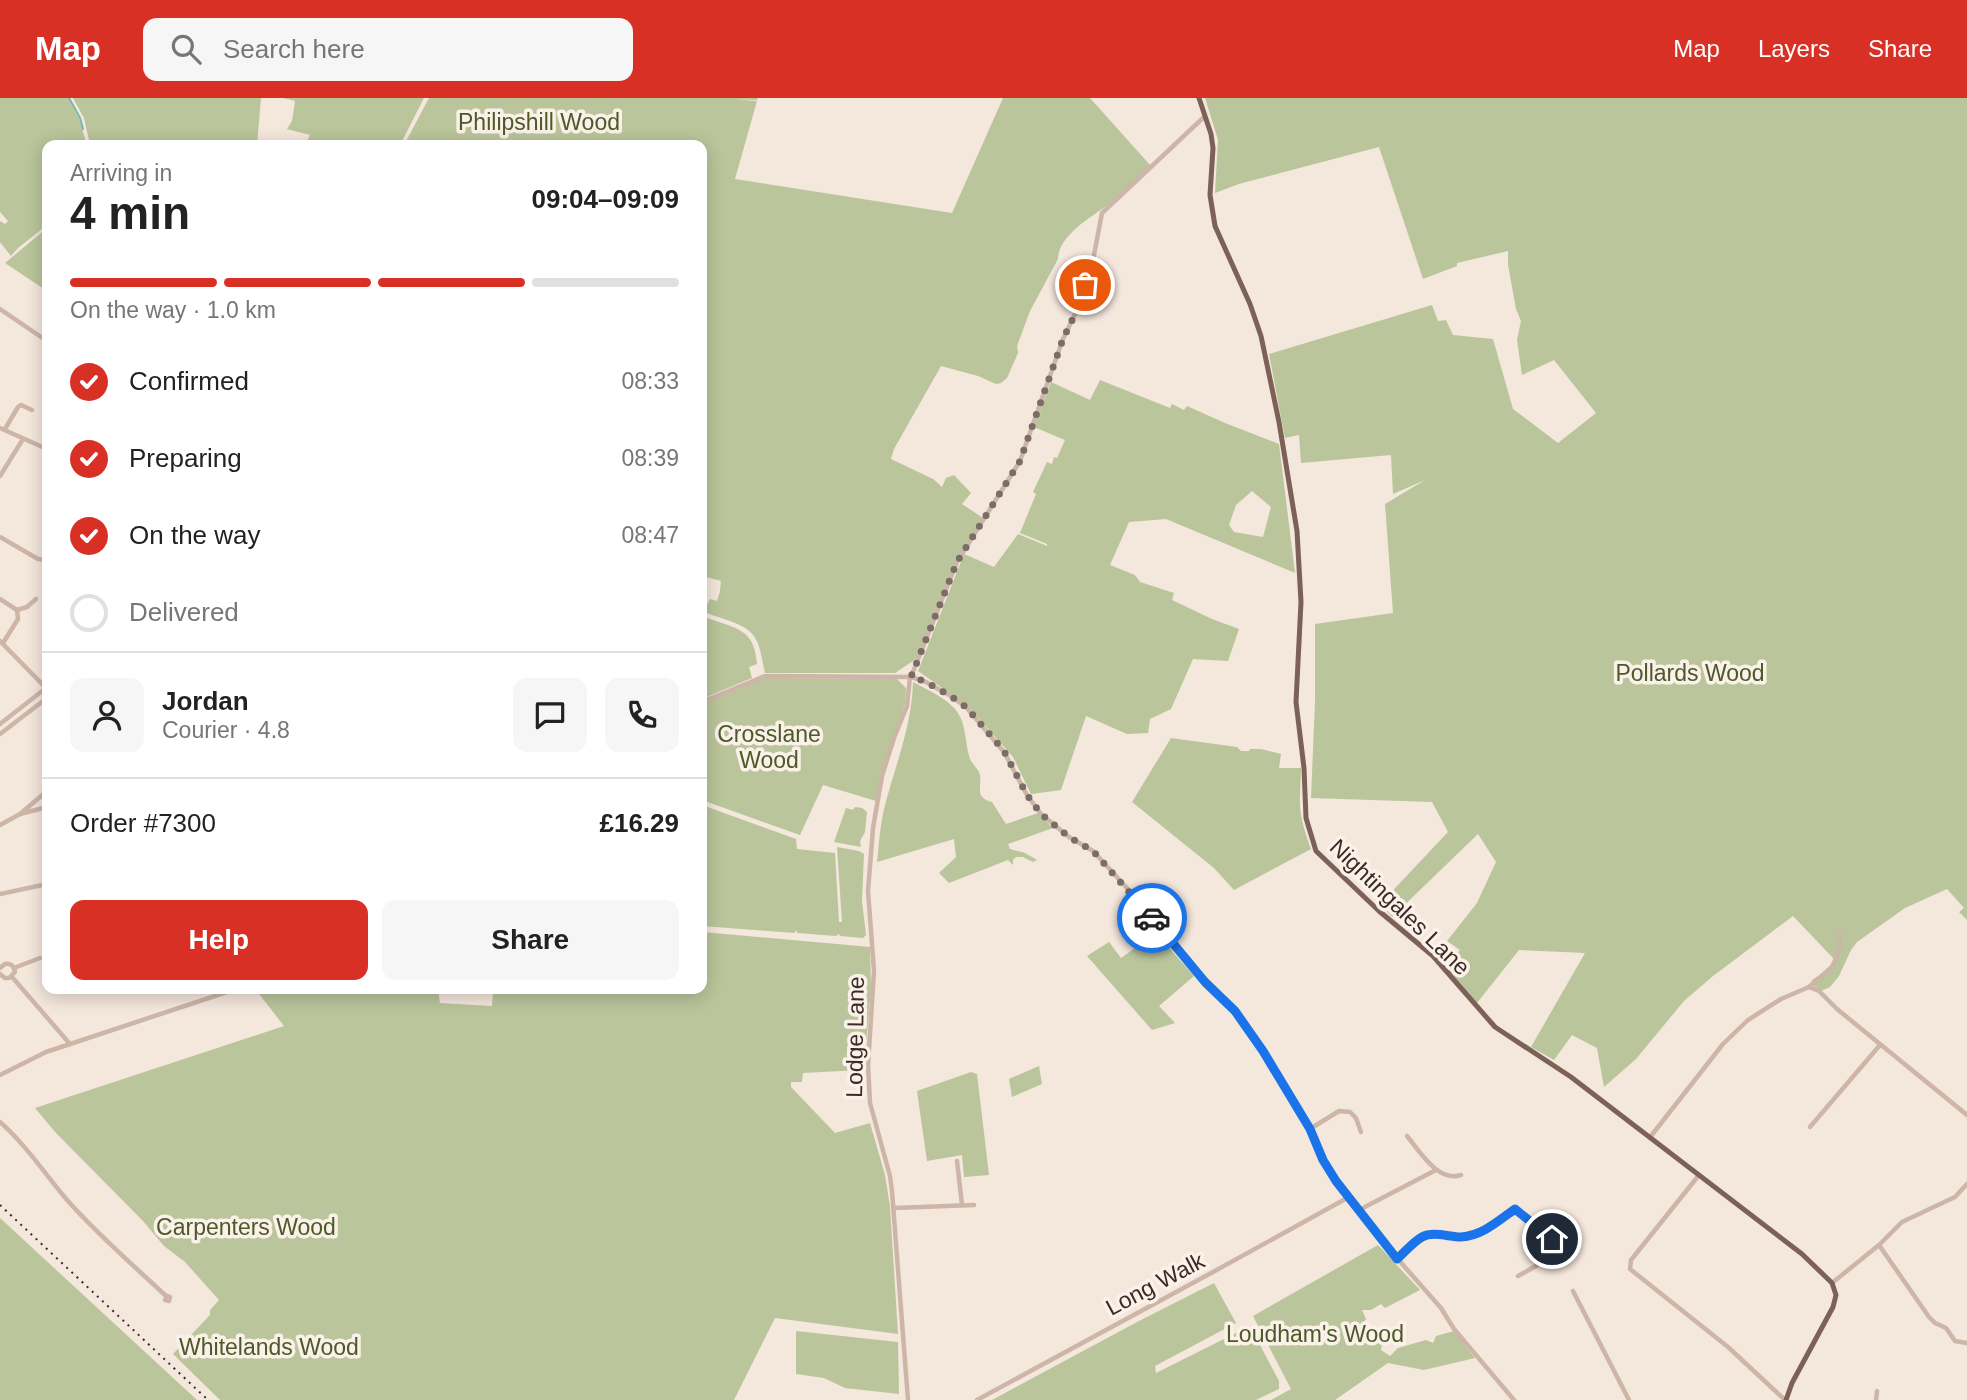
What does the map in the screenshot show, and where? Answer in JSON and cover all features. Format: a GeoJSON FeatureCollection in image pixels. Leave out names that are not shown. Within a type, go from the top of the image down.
{"type":"FeatureCollection","features":[{"type":"Feature","properties":{"kind":"main road","name":"Nightingales Lane"},"geometry":{"type":"LineString","coordinates":[[1199,98],[1213,148],[1210,195],[1215,226],[1250,303],[1261,336],[1280,427],[1297,531],[1301,602],[1296,702],[1304,768],[1306,818],[1316,851],[1379,911],[1433,956],[1495,1027],[1571,1077],[1651,1136],[1802,1254],[1832,1283]]}},
{"type":"Feature","properties":{"kind":"main road"},"geometry":{"type":"LineString","coordinates":[[1786,1400],[1792,1383],[1833,1307],[1836,1295],[1832,1283]]}},
{"type":"Feature","properties":{"kind":"street","name":"Lodge Lane"},"geometry":{"type":"LineString","coordinates":[[908,1400],[894,1208],[890,1176],[870,1103],[868,1065],[874,971],[868,891],[870,849],[882,776],[907,706],[911,677],[957,562],[1020,461],[1063,339],[1077,310],[1093,260],[1102,213],[1205,117]]}},
{"type":"Feature","properties":{"kind":"street"},"geometry":{"type":"LineString","coordinates":[[0,309],[42,338]]}},
{"type":"Feature","properties":{"kind":"street"},"geometry":{"type":"LineString","coordinates":[[32,410],[21,405],[3,428],[42,447]]}},
{"type":"Feature","properties":{"kind":"street"},"geometry":{"type":"LineString","coordinates":[[0,476],[23,439]]}},
{"type":"Feature","properties":{"kind":"street"},"geometry":{"type":"LineString","coordinates":[[0,537],[42,559]]}},
{"type":"Feature","properties":{"kind":"street"},"geometry":{"type":"LineString","coordinates":[[0,599],[17,610],[27,607],[36,599]]}},
{"type":"Feature","properties":{"kind":"street"},"geometry":{"type":"LineString","coordinates":[[17,610],[18,622],[2,642],[42,683]]}},
{"type":"Feature","properties":{"kind":"street"},"geometry":{"type":"LineString","coordinates":[[707,700],[765,676],[911,677],[941,690],[966,707],[1004,751],[1027,795],[1041,814],[1069,837],[1093,851],[1138,900],[1192,967],[1235,1011],[1263,1051],[1310,1129],[1323,1160],[1397,1259],[1441,1308],[1454,1329],[1514,1400]]}},
{"type":"Feature","properties":{"kind":"street"},"geometry":{"type":"LineString","coordinates":[[0,724],[42,690]]}},
{"type":"Feature","properties":{"kind":"street"},"geometry":{"type":"LineString","coordinates":[[0,734],[42,702]]}},
{"type":"Feature","properties":{"kind":"street"},"geometry":{"type":"LineString","coordinates":[[0,825],[20,814],[40,797],[42,801]]}},
{"type":"Feature","properties":{"kind":"street"},"geometry":{"type":"LineString","coordinates":[[20,814],[42,809]]}},
{"type":"Feature","properties":{"kind":"street"},"geometry":{"type":"LineString","coordinates":[[0,894],[42,885]]}},
{"type":"Feature","properties":{"kind":"street"},"geometry":{"type":"LineString","coordinates":[[1651,1136],[1723,1044],[1748,1020],[1781,999],[1809,986],[1833,966],[1839,950],[1840,934]]}},
{"type":"Feature","properties":{"kind":"street"},"geometry":{"type":"LineString","coordinates":[[14,968],[40,958]]}},
{"type":"Feature","properties":{"kind":"street"},"geometry":{"type":"LineString","coordinates":[[0,968],[8,964],[14,968]]}},
{"type":"Feature","properties":{"kind":"street"},"geometry":{"type":"LineString","coordinates":[[12,977],[14,968]]}},
{"type":"Feature","properties":{"kind":"street"},"geometry":{"type":"LineString","coordinates":[[0,974],[5,978],[12,977]]}},
{"type":"Feature","properties":{"kind":"street"},"geometry":{"type":"LineString","coordinates":[[12,977],[70,1044]]}},
{"type":"Feature","properties":{"kind":"street"},"geometry":{"type":"LineString","coordinates":[[1809,986],[1819,991],[1837,1009],[1967,1115]]}},
{"type":"Feature","properties":{"kind":"street"},"geometry":{"type":"LineString","coordinates":[[0,1074],[47,1052],[221,994]]}},
{"type":"Feature","properties":{"kind":"street"},"geometry":{"type":"LineString","coordinates":[[1810,1127],[1880,1044]]}},
{"type":"Feature","properties":{"kind":"street"},"geometry":{"type":"LineString","coordinates":[[1310,1129],[1339,1111],[1350,1112],[1356,1118],[1361,1132]]}},
{"type":"Feature","properties":{"kind":"street"},"geometry":{"type":"LineString","coordinates":[[0,1122],[43,1167],[67,1200],[166,1296]]}},
{"type":"Feature","properties":{"kind":"street"},"geometry":{"type":"LineString","coordinates":[[1407,1136],[1436,1170],[1455,1177],[1461,1175]]}},
{"type":"Feature","properties":{"kind":"street"},"geometry":{"type":"LineString","coordinates":[[957,1161],[962,1205]]}},
{"type":"Feature","properties":{"kind":"street"},"geometry":{"type":"LineString","coordinates":[[1359,1210],[1436,1170]]}},
{"type":"Feature","properties":{"kind":"street"},"geometry":{"type":"LineString","coordinates":[[1699,1174],[1630,1260],[1630,1269],[1728,1347],[1786,1400]]}},
{"type":"Feature","properties":{"kind":"street"},"geometry":{"type":"LineString","coordinates":[[1832,1283],[1879,1245],[1902,1222],[1955,1197],[1967,1184]]}},
{"type":"Feature","properties":{"kind":"street","name":"Long Walk"},"geometry":{"type":"LineString","coordinates":[[977,1400],[1349,1196]]}},
{"type":"Feature","properties":{"kind":"street"},"geometry":{"type":"LineString","coordinates":[[894,1208],[974,1205]]}},
{"type":"Feature","properties":{"kind":"street"},"geometry":{"type":"LineString","coordinates":[[1397,1259],[1423,1236],[1431,1234],[1462,1237],[1479,1233],[1491,1227],[1514,1206],[1548,1234],[1558,1251],[1556,1255],[1518,1276]]}},
{"type":"Feature","properties":{"kind":"street"},"geometry":{"type":"LineString","coordinates":[[1879,1245],[1929,1317],[1946,1328],[1955,1341],[1967,1343]]}},
{"type":"Feature","properties":{"kind":"street"},"geometry":{"type":"LineString","coordinates":[[1573,1292],[1629,1400]]}},
{"type":"Feature","properties":{"kind":"street"},"geometry":{"type":"LineString","coordinates":[[1876,1400],[1877,1391]]}},
{"type":"Feature","properties":{"kind":"green space"},"geometry":{"type":"Polygon","coordinates":[[[0,98],[68,98],[85,140],[42,140],[42,229],[11,256],[0,242],[0,221],[5,224],[8,221],[0,212],[0,98]]]}},
{"type":"Feature","properties":{"kind":"green space"},"geometry":{"type":"Polygon","coordinates":[[[73,98],[261,98],[257,140],[89,140],[84,118],[73,98]]]}},
{"type":"Feature","properties":{"kind":"green space"},"geometry":{"type":"Polygon","coordinates":[[[283,98],[424,98],[403,140],[308,140],[310,135],[287,129],[292,121],[295,101],[283,98]]]}},
{"type":"Feature","properties":{"kind":"green space","name":"Philipshill Wood"},"geometry":{"type":"Polygon","coordinates":[[[429,98],[758,98],[734,99],[757,101],[735,179],[952,213],[1003,98],[1090,98],[1150,165],[1111,203],[1083,222],[1063,243],[1058,259],[1030,311],[1017,346],[1018,353],[1007,378],[996,384],[941,366],[894,449],[891,459],[933,479],[942,487],[946,478],[954,475],[971,493],[962,504],[983,518],[956,560],[916,659],[895,673],[765,673],[758,643],[753,635],[738,624],[707,613],[710,599],[717,601],[721,581],[707,577],[707,140],[407,140],[429,98]]]}},
{"type":"Feature","properties":{"kind":"green space","name":"Pollards Wood"},"geometry":{"type":"Polygon","coordinates":[[[1205,98],[1967,98],[1967,920],[1959,912],[1964,908],[1947,889],[1905,908],[1857,942],[1839,976],[1830,987],[1821,991],[1814,986],[1812,980],[1827,970],[1834,959],[1793,916],[1684,1001],[1636,1059],[1604,1087],[1597,1048],[1572,1035],[1554,1060],[1531,1047],[1585,953],[1519,950],[1477,1003],[1443,968],[1460,950],[1447,941],[1477,903],[1496,862],[1478,834],[1392,917],[1380,904],[1448,832],[1432,802],[1311,798],[1315,624],[1393,613],[1385,504],[1425,480],[1393,494],[1391,455],[1301,463],[1299,435],[1285,438],[1269,354],[1432,305],[1438,321],[1446,320],[1453,335],[1493,339],[1513,409],[1558,443],[1596,413],[1554,360],[1522,375],[1517,340],[1521,321],[1516,309],[1508,251],[1457,263],[1457,266],[1423,279],[1379,147],[1239,184],[1215,193],[1218,140],[1205,98]]]}},
{"type":"Feature","properties":{"kind":"green space"},"geometry":{"type":"Polygon","coordinates":[[[42,232],[42,288],[5,263],[42,232]]]}},
{"type":"Feature","properties":{"kind":"green space"},"geometry":{"type":"Polygon","coordinates":[[[1100,380],[1170,408],[1172,404],[1184,410],[1187,406],[1279,444],[1295,573],[1166,519],[1129,522],[1110,565],[1135,575],[1140,582],[1174,593],[1172,600],[1239,629],[1228,661],[1193,659],[1171,709],[1150,719],[1148,733],[1127,734],[1086,716],[1061,790],[1031,794],[1013,757],[968,706],[918,671],[964,554],[994,567],[1018,534],[1047,546],[1020,533],[1036,494],[1033,492],[1047,462],[1052,464],[1054,457],[1057,458],[1065,440],[1034,427],[1051,382],[1090,400],[1100,380]],[[1252,491],[1236,505],[1229,525],[1234,532],[1263,537],[1271,507],[1252,491]]]}},
{"type":"Feature","properties":{"kind":"green space"},"geometry":{"type":"Polygon","coordinates":[[[707,618],[748,636],[757,664],[749,667],[752,678],[707,697],[707,618]]]}},
{"type":"Feature","properties":{"kind":"green space","name":"Crosslane Wood"},"geometry":{"type":"Polygon","coordinates":[[[764,678],[897,679],[906,688],[905,704],[881,775],[876,801],[823,785],[800,835],[707,802],[707,702],[764,678]]]}},
{"type":"Feature","properties":{"kind":"green space"},"geometry":{"type":"Polygon","coordinates":[[[913,682],[946,701],[959,715],[971,761],[980,775],[981,795],[992,802],[1006,824],[1038,813],[1053,828],[1008,844],[1010,849],[1037,860],[1033,862],[1016,857],[1013,865],[1008,860],[949,883],[939,873],[956,857],[954,839],[877,862],[883,815],[906,730],[913,682]]]}},
{"type":"Feature","properties":{"kind":"green space"},"geometry":{"type":"Polygon","coordinates":[[[1171,738],[1237,747],[1241,751],[1261,749],[1281,754],[1279,768],[1301,768],[1300,811],[1311,849],[1234,890],[1214,868],[1132,802],[1171,738]]]}},
{"type":"Feature","properties":{"kind":"green space"},"geometry":{"type":"Polygon","coordinates":[[[707,807],[796,839],[797,849],[835,853],[839,922],[842,922],[837,847],[864,854],[862,901],[866,935],[863,938],[839,934],[797,933],[797,930],[794,933],[707,926],[707,807]]]}},
{"type":"Feature","properties":{"kind":"green space"},"geometry":{"type":"Polygon","coordinates":[[[855,807],[867,812],[861,847],[834,842],[846,808],[853,810],[855,807]]]}},
{"type":"Feature","properties":{"kind":"green space"},"geometry":{"type":"Polygon","coordinates":[[[707,932],[870,947],[871,989],[864,1068],[803,1073],[802,1082],[791,1082],[791,1087],[835,1133],[870,1123],[885,1175],[890,1207],[898,1334],[775,1318],[734,1400],[220,1400],[173,1354],[210,1315],[210,1310],[219,1300],[185,1262],[164,1246],[35,1108],[284,1026],[259,994],[439,994],[440,1003],[492,1006],[493,994],[707,994],[707,932]]]}},
{"type":"Feature","properties":{"kind":"green space"},"geometry":{"type":"Polygon","coordinates":[[[1156,933],[1194,976],[1159,1006],[1175,1023],[1152,1030],[1087,956],[1109,942],[1121,958],[1156,933]]]}},
{"type":"Feature","properties":{"kind":"green space"},"geometry":{"type":"Polygon","coordinates":[[[1039,1066],[1042,1084],[1012,1097],[1009,1079],[1039,1066]]]}},
{"type":"Feature","properties":{"kind":"green space"},"geometry":{"type":"Polygon","coordinates":[[[971,1072],[977,1074],[989,1175],[964,1177],[962,1155],[927,1161],[917,1091],[971,1072]]]}},
{"type":"Feature","properties":{"kind":"green space"},"geometry":{"type":"Polygon","coordinates":[[[0,1218],[197,1400],[0,1400],[0,1218]]]}},
{"type":"Feature","properties":{"kind":"green space","name":"Loudham's Wood"},"geometry":{"type":"Polygon","coordinates":[[[1378,1245],[1420,1290],[1385,1308],[1381,1304],[1371,1310],[1362,1310],[1366,1319],[1361,1331],[1364,1331],[1365,1341],[1371,1337],[1382,1345],[1381,1350],[1390,1356],[1398,1348],[1426,1340],[1433,1343],[1436,1336],[1454,1331],[1475,1358],[1424,1370],[1388,1363],[1335,1400],[1271,1400],[1291,1389],[1253,1316],[1378,1245]]]}},
{"type":"Feature","properties":{"kind":"green space"},"geometry":{"type":"Polygon","coordinates":[[[1214,1283],[1236,1323],[1155,1366],[1156,1373],[1250,1326],[1279,1381],[1279,1389],[1256,1400],[992,1400],[1137,1322],[1214,1283]]]}},
{"type":"Feature","properties":{"kind":"green space"},"geometry":{"type":"Polygon","coordinates":[[[796,1331],[898,1342],[899,1394],[845,1388],[824,1378],[796,1374],[796,1331]]]}},
{"type":"Feature","properties":{"kind":"waterway"},"geometry":{"type":"LineString","coordinates":[[69,98],[83,129]]}},
{"type":"Feature","properties":{"kind":"railway"},"geometry":{"type":"LineString","coordinates":[[0,1205],[208,1400]]}},
{"type":"Feature","properties":{"kind":"way so far"},"geometry":{"type":"LineString","coordinates":[[1085,285],[1020,461],[957,562],[911,677],[924,681],[966,707],[1004,751],[1027,795],[1041,814],[1069,837],[1093,851],[1152,918]]}},
{"type":"Feature","properties":{"kind":"route"},"geometry":{"type":"LineString","coordinates":[[1152,918],[1205,982],[1235,1011],[1263,1051],[1310,1129],[1323,1160],[1336,1181],[1397,1259],[1423,1236],[1431,1234],[1462,1237],[1479,1233],[1515,1209],[1552,1239]]}},
{"type":"Feature","properties":{"kind":"park label","name":"Carpenters Wood"},"geometry":{"type":"Point","coordinates":[246,1227]}},
{"type":"Feature","properties":{"kind":"park label","name":"Whitelands Wood"},"geometry":{"type":"Point","coordinates":[269,1347]}}]}
